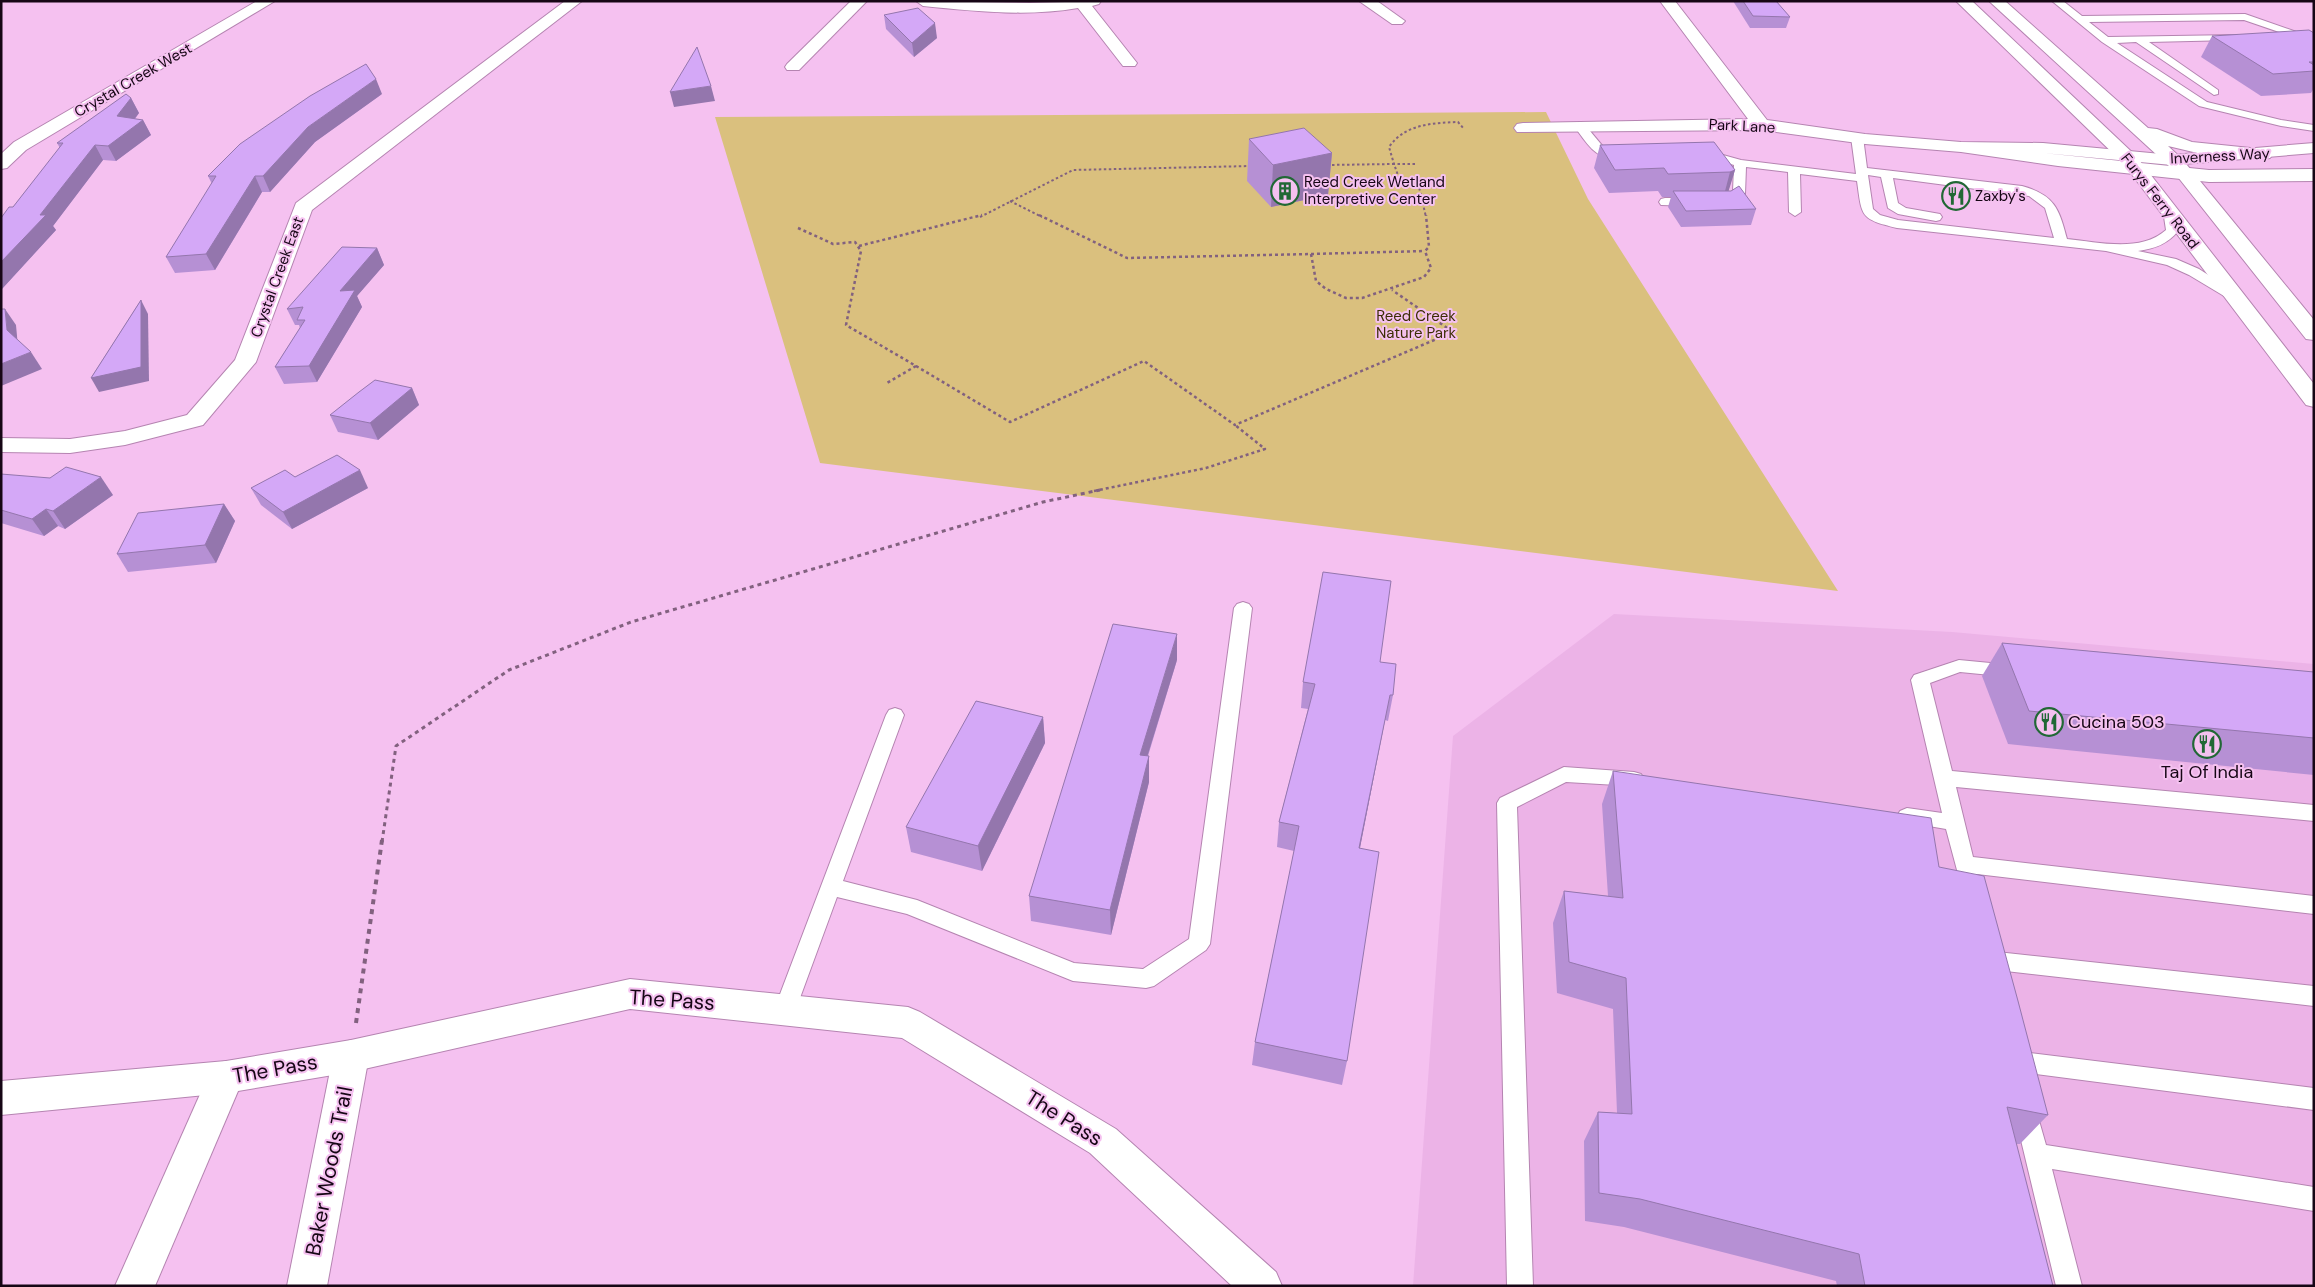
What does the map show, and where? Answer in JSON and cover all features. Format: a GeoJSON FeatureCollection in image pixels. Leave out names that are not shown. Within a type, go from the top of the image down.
{"type":"FeatureCollection","features":[{"type":"Feature","properties":{"kind":"street","name":"Crystal Creek West"},"geometry":{"type":"LineString","coordinates":[[1,164],[20,146],[268,1]]}},
{"type":"Feature","properties":{"kind":"street","name":"Crystal Creek East"},"geometry":{"type":"LineString","coordinates":[[1,445],[70,446],[125,438],[195,420],[245,362],[303,207],[575,1]]}},
{"type":"Feature","properties":{"kind":"street"},"geometry":{"type":"LineString","coordinates":[[793,67],[860,1]]}},
{"type":"Feature","properties":{"kind":"street"},"geometry":{"type":"LineString","coordinates":[[923,1],[954,5],[1023,7],[1088,2],[1129,63]]}},
{"type":"Feature","properties":{"kind":"street"},"geometry":{"type":"LineString","coordinates":[[1366,1],[1397,21]]}},
{"type":"Feature","properties":{"kind":"street"},"geometry":{"type":"LineString","coordinates":[[1667,1],[1761,125]]}},
{"type":"Feature","properties":{"kind":"street","name":"Furys Ferry Road"},"geometry":{"type":"LineString","coordinates":[[1963,1],[2131,162],[2314,400]]}},
{"type":"Feature","properties":{"kind":"street","name":"Furys Ferry Road"},"geometry":{"type":"LineString","coordinates":[[1996,1],[2178,166],[2314,334]]}},
{"type":"Feature","properties":{"kind":"street","name":"Park Lane"},"geometry":{"type":"LineString","coordinates":[[1523,128],[1714,124],[1761,125],[1961,147],[2043,148],[2131,162]]}},
{"type":"Feature","properties":{"kind":"street"},"geometry":{"type":"LineString","coordinates":[[2134,125],[2155,135],[2188,146],[2224,152],[2264,154]]}},
{"type":"Feature","properties":{"kind":"street","name":"Inverness Way"},"geometry":{"type":"LineString","coordinates":[[2131,162],[2178,166],[2314,148]]}},
{"type":"Feature","properties":{"kind":"street","name":"Inverness Way"},"geometry":{"type":"LineString","coordinates":[[2178,166],[2209,176],[2294,177],[2314,175]]}},
{"type":"Feature","properties":{"kind":"street","name":"The Pass"},"geometry":{"type":"LineString","coordinates":[[1,1098],[226,1077],[351,1056],[630,994],[908,1023],[1103,1140],[1262,1286]]}},
{"type":"Feature","properties":{"kind":"street","name":"Baker Woods Trail"},"geometry":{"type":"LineString","coordinates":[[307,1286],[351,1056]]}},
{"type":"Feature","properties":{"kind":"street"},"geometry":{"type":"LineString","coordinates":[[135,1286],[226,1077]]}},
{"type":"Feature","properties":{"kind":"lane"},"geometry":{"type":"LineString","coordinates":[[2056,1],[2106,40],[2203,104],[2281,123],[2314,128]]}},
{"type":"Feature","properties":{"kind":"lane"},"geometry":{"type":"LineString","coordinates":[[2078,19],[2245,13],[2296,36],[2314,41]]}},
{"type":"Feature","properties":{"kind":"lane"},"geometry":{"type":"LineString","coordinates":[[2266,36],[2296,36]]}},
{"type":"Feature","properties":{"kind":"lane"},"geometry":{"type":"LineString","coordinates":[[2106,40],[2247,37]]}},
{"type":"Feature","properties":{"kind":"lane"},"geometry":{"type":"LineString","coordinates":[[2138,39],[2214,92]]}},
{"type":"Feature","properties":{"kind":"lane"},"geometry":{"type":"LineString","coordinates":[[2281,123],[2314,140]]}},
{"type":"Feature","properties":{"kind":"lane"},"geometry":{"type":"LineString","coordinates":[[1581,127],[1596,149],[1603,154],[1615,156],[1634,155]]}},
{"type":"Feature","properties":{"kind":"lane"},"geometry":{"type":"LineString","coordinates":[[1857,137],[1867,210],[1876,218],[1897,224],[2061,236]]}},
{"type":"Feature","properties":{"kind":"lane"},"geometry":{"type":"LineString","coordinates":[[1692,152],[1702,152],[1740,163],[1862,175],[1886,174],[2022,190],[2039,194],[2048,201],[2061,236]]}},
{"type":"Feature","properties":{"kind":"lane"},"geometry":{"type":"LineString","coordinates":[[1665,202],[1713,201],[1734,198],[1739,194],[1740,163]]}},
{"type":"Feature","properties":{"kind":"lane"},"geometry":{"type":"LineString","coordinates":[[1794,169],[1795,212]]}},
{"type":"Feature","properties":{"kind":"lane"},"geometry":{"type":"LineString","coordinates":[[1886,174],[1892,205],[1902,211],[2061,236],[2171,262],[2194,272],[2235,297]]}},
{"type":"Feature","properties":{"kind":"lane"},"geometry":{"type":"LineString","coordinates":[[2106,246],[2144,247],[2164,240],[2172,231],[2169,210]]}},
{"type":"Feature","properties":{"kind":"lane"},"geometry":{"type":"LineString","coordinates":[[831,887],[910,906],[1073,972],[1146,979],[1199,944],[1243,608]]}},
{"type":"Feature","properties":{"kind":"lane"},"geometry":{"type":"LineString","coordinates":[[1976,912],[1920,680],[1959,666],[2028,673]]}},
{"type":"Feature","properties":{"kind":"lane"},"geometry":{"type":"LineString","coordinates":[[785,1010],[896,715]]}},
{"type":"Feature","properties":{"kind":"lane"},"geometry":{"type":"LineString","coordinates":[[1520,1286],[1507,803],[1564,774],[1652,781]]}},
{"type":"Feature","properties":{"kind":"lane"},"geometry":{"type":"LineString","coordinates":[[1944,778],[2314,813]]}},
{"type":"Feature","properties":{"kind":"lane"},"geometry":{"type":"LineString","coordinates":[[1886,813],[1954,822]]}},
{"type":"Feature","properties":{"kind":"lane"},"geometry":{"type":"LineString","coordinates":[[1965,864],[2314,905]]}},
{"type":"Feature","properties":{"kind":"lane"},"geometry":{"type":"LineString","coordinates":[[1988,960],[2314,996]]}},
{"type":"Feature","properties":{"kind":"lane"},"geometry":{"type":"LineString","coordinates":[[2068,1286],[2015,1068],[2314,1098]]}},
{"type":"Feature","properties":{"kind":"lane"},"geometry":{"type":"LineString","coordinates":[[2036,1155],[2314,1199]]}},
{"type":"Feature","properties":{"kind":"path"},"geometry":{"type":"LineString","coordinates":[[1010,201],[1126,258],[1425,251],[1429,247],[1426,233],[1427,220],[1418,187],[1399,178],[1389,146],[1393,138],[1399,134],[1433,123],[1458,122],[1464,129]]}},
{"type":"Feature","properties":{"kind":"path"},"geometry":{"type":"LineString","coordinates":[[1325,165],[1415,164]]}},
{"type":"Feature","properties":{"kind":"path"},"geometry":{"type":"LineString","coordinates":[[859,246],[977,218],[1073,170],[1256,166]]}},
{"type":"Feature","properties":{"kind":"path"},"geometry":{"type":"LineString","coordinates":[[351,1056],[396,746],[509,670],[631,622],[1034,504],[1206,468],[1266,449],[1144,361],[1010,422],[846,325],[862,251],[855,242],[833,244],[798,228]]}},
{"type":"Feature","properties":{"kind":"path"},"geometry":{"type":"LineString","coordinates":[[1311,254],[1316,281],[1346,298],[1362,298],[1392,290],[1424,278],[1430,268],[1425,251]]}},
{"type":"Feature","properties":{"kind":"path"},"geometry":{"type":"LineString","coordinates":[[1235,425],[1454,332],[1392,290]]}},
{"type":"Feature","properties":{"kind":"path"},"geometry":{"type":"LineString","coordinates":[[887,383],[916,366]]}},
{"type":"Feature","properties":{"kind":"shaded area"},"geometry":{"type":"Polygon","coordinates":[[[1614,614],[1952,632],[2314,664],[2314,1286],[1413,1286],[1453,736],[1614,614]]]}},
{"type":"Feature","properties":{"kind":"green space","name":"Reed Creek Nature Park"},"geometry":{"type":"Polygon","coordinates":[[[1546,112],[1588,199],[1838,591],[820,463],[715,117],[1546,112]]]}},
{"type":"Feature","properties":{"kind":"building"},"geometry":{"type":"Polygon","coordinates":[[[1743,1],[1776,1],[1790,17],[1753,16],[1743,1]]]}},
{"type":"Feature","properties":{"kind":"building"},"geometry":{"type":"Polygon","coordinates":[[[918,8],[935,23],[912,43],[884,15],[918,8]]]}},
{"type":"Feature","properties":{"kind":"building"},"geometry":{"type":"Polygon","coordinates":[[[2309,30],[2314,33],[2314,62],[2309,62],[2314,65],[2314,71],[2273,74],[2212,36],[2309,30]]]}},
{"type":"Feature","properties":{"kind":"building"},"geometry":{"type":"Polygon","coordinates":[[[697,47],[711,86],[670,92],[697,47]]]}},
{"type":"Feature","properties":{"kind":"building"},"geometry":{"type":"Polygon","coordinates":[[[366,64],[376,79],[308,127],[263,176],[255,176],[206,254],[166,257],[216,176],[208,176],[240,144],[310,96],[366,64]]]}},
{"type":"Feature","properties":{"kind":"building"},"geometry":{"type":"Polygon","coordinates":[[[126,94],[131,98],[117,116],[143,120],[108,146],[95,145],[40,215],[46,215],[1,262],[1,218],[9,207],[13,207],[63,143],[57,143],[126,94]]]}},
{"type":"Feature","properties":{"kind":"building"},"geometry":{"type":"Polygon","coordinates":[[[1304,128],[1332,153],[1273,165],[1249,139],[1304,128]]]}},
{"type":"Feature","properties":{"kind":"building"},"geometry":{"type":"Polygon","coordinates":[[[1714,142],[1735,170],[1730,172],[1668,174],[1664,168],[1615,170],[1600,145],[1714,142]]]}},
{"type":"Feature","properties":{"kind":"building"},"geometry":{"type":"Polygon","coordinates":[[[1739,186],[1756,209],[1686,211],[1673,191],[1731,191],[1739,186]]]}},
{"type":"Feature","properties":{"kind":"building"},"geometry":{"type":"Polygon","coordinates":[[[342,247],[377,248],[340,291],[355,290],[309,366],[275,367],[305,320],[297,320],[303,307],[287,309],[342,247]]]}},
{"type":"Feature","properties":{"kind":"building"},"geometry":{"type":"Polygon","coordinates":[[[141,300],[141,367],[91,378],[141,300]]]}},
{"type":"Feature","properties":{"kind":"building"},"geometry":{"type":"Polygon","coordinates":[[[1,309],[5,309],[7,330],[31,352],[1,364],[1,309]]]}},
{"type":"Feature","properties":{"kind":"building"},"geometry":{"type":"Polygon","coordinates":[[[375,380],[412,388],[370,423],[330,415],[359,392],[375,380]]]}},
{"type":"Feature","properties":{"kind":"building"},"geometry":{"type":"Polygon","coordinates":[[[337,455],[360,470],[283,512],[251,488],[285,470],[295,477],[337,455]]]}},
{"type":"Feature","properties":{"kind":"building"},"geometry":{"type":"Polygon","coordinates":[[[66,467],[101,477],[53,511],[46,509],[32,519],[1,510],[1,474],[50,478],[66,467]]]}},
{"type":"Feature","properties":{"kind":"building"},"geometry":{"type":"Polygon","coordinates":[[[224,504],[205,545],[117,554],[138,513],[224,504]]]}},
{"type":"Feature","properties":{"kind":"building"},"geometry":{"type":"Polygon","coordinates":[[[1323,572],[1391,581],[1380,662],[1396,664],[1393,695],[1390,695],[1359,848],[1379,852],[1347,1061],[1255,1042],[1299,826],[1279,822],[1315,684],[1303,682],[1323,572]]]}},
{"type":"Feature","properties":{"kind":"building"},"geometry":{"type":"Polygon","coordinates":[[[1113,624],[1177,634],[1140,755],[1149,756],[1110,910],[1029,896],[1113,624]]]}},
{"type":"Feature","properties":{"kind":"building"},"geometry":{"type":"Polygon","coordinates":[[[2002,643],[2314,672],[2314,738],[2029,711],[2002,643]]]}},
{"type":"Feature","properties":{"kind":"building"},"geometry":{"type":"Polygon","coordinates":[[[976,701],[1043,717],[978,846],[906,827],[976,701]]]}},
{"type":"Feature","properties":{"kind":"building"},"geometry":{"type":"Polygon","coordinates":[[[1613,771],[1931,818],[1939,867],[1984,876],[2048,1115],[2007,1107],[2053,1286],[1865,1286],[1859,1254],[1640,1199],[1599,1193],[1598,1112],[1632,1114],[1626,978],[1569,962],[1564,891],[1623,898],[1613,771]]]}},
{"type":"Feature","properties":{"kind":"place","name":"Reed Creek Wetland Interpretive Center"},"geometry":{"type":"Point","coordinates":[1285,191]}},
{"type":"Feature","properties":{"kind":"place","name":"Zaxby's"},"geometry":{"type":"Point","coordinates":[1956,196]}},
{"type":"Feature","properties":{"kind":"place","name":"Cucina 503"},"geometry":{"type":"Point","coordinates":[2049,722]}},
{"type":"Feature","properties":{"kind":"place","name":"Taj Of India"},"geometry":{"type":"Point","coordinates":[2207,744]}}]}
